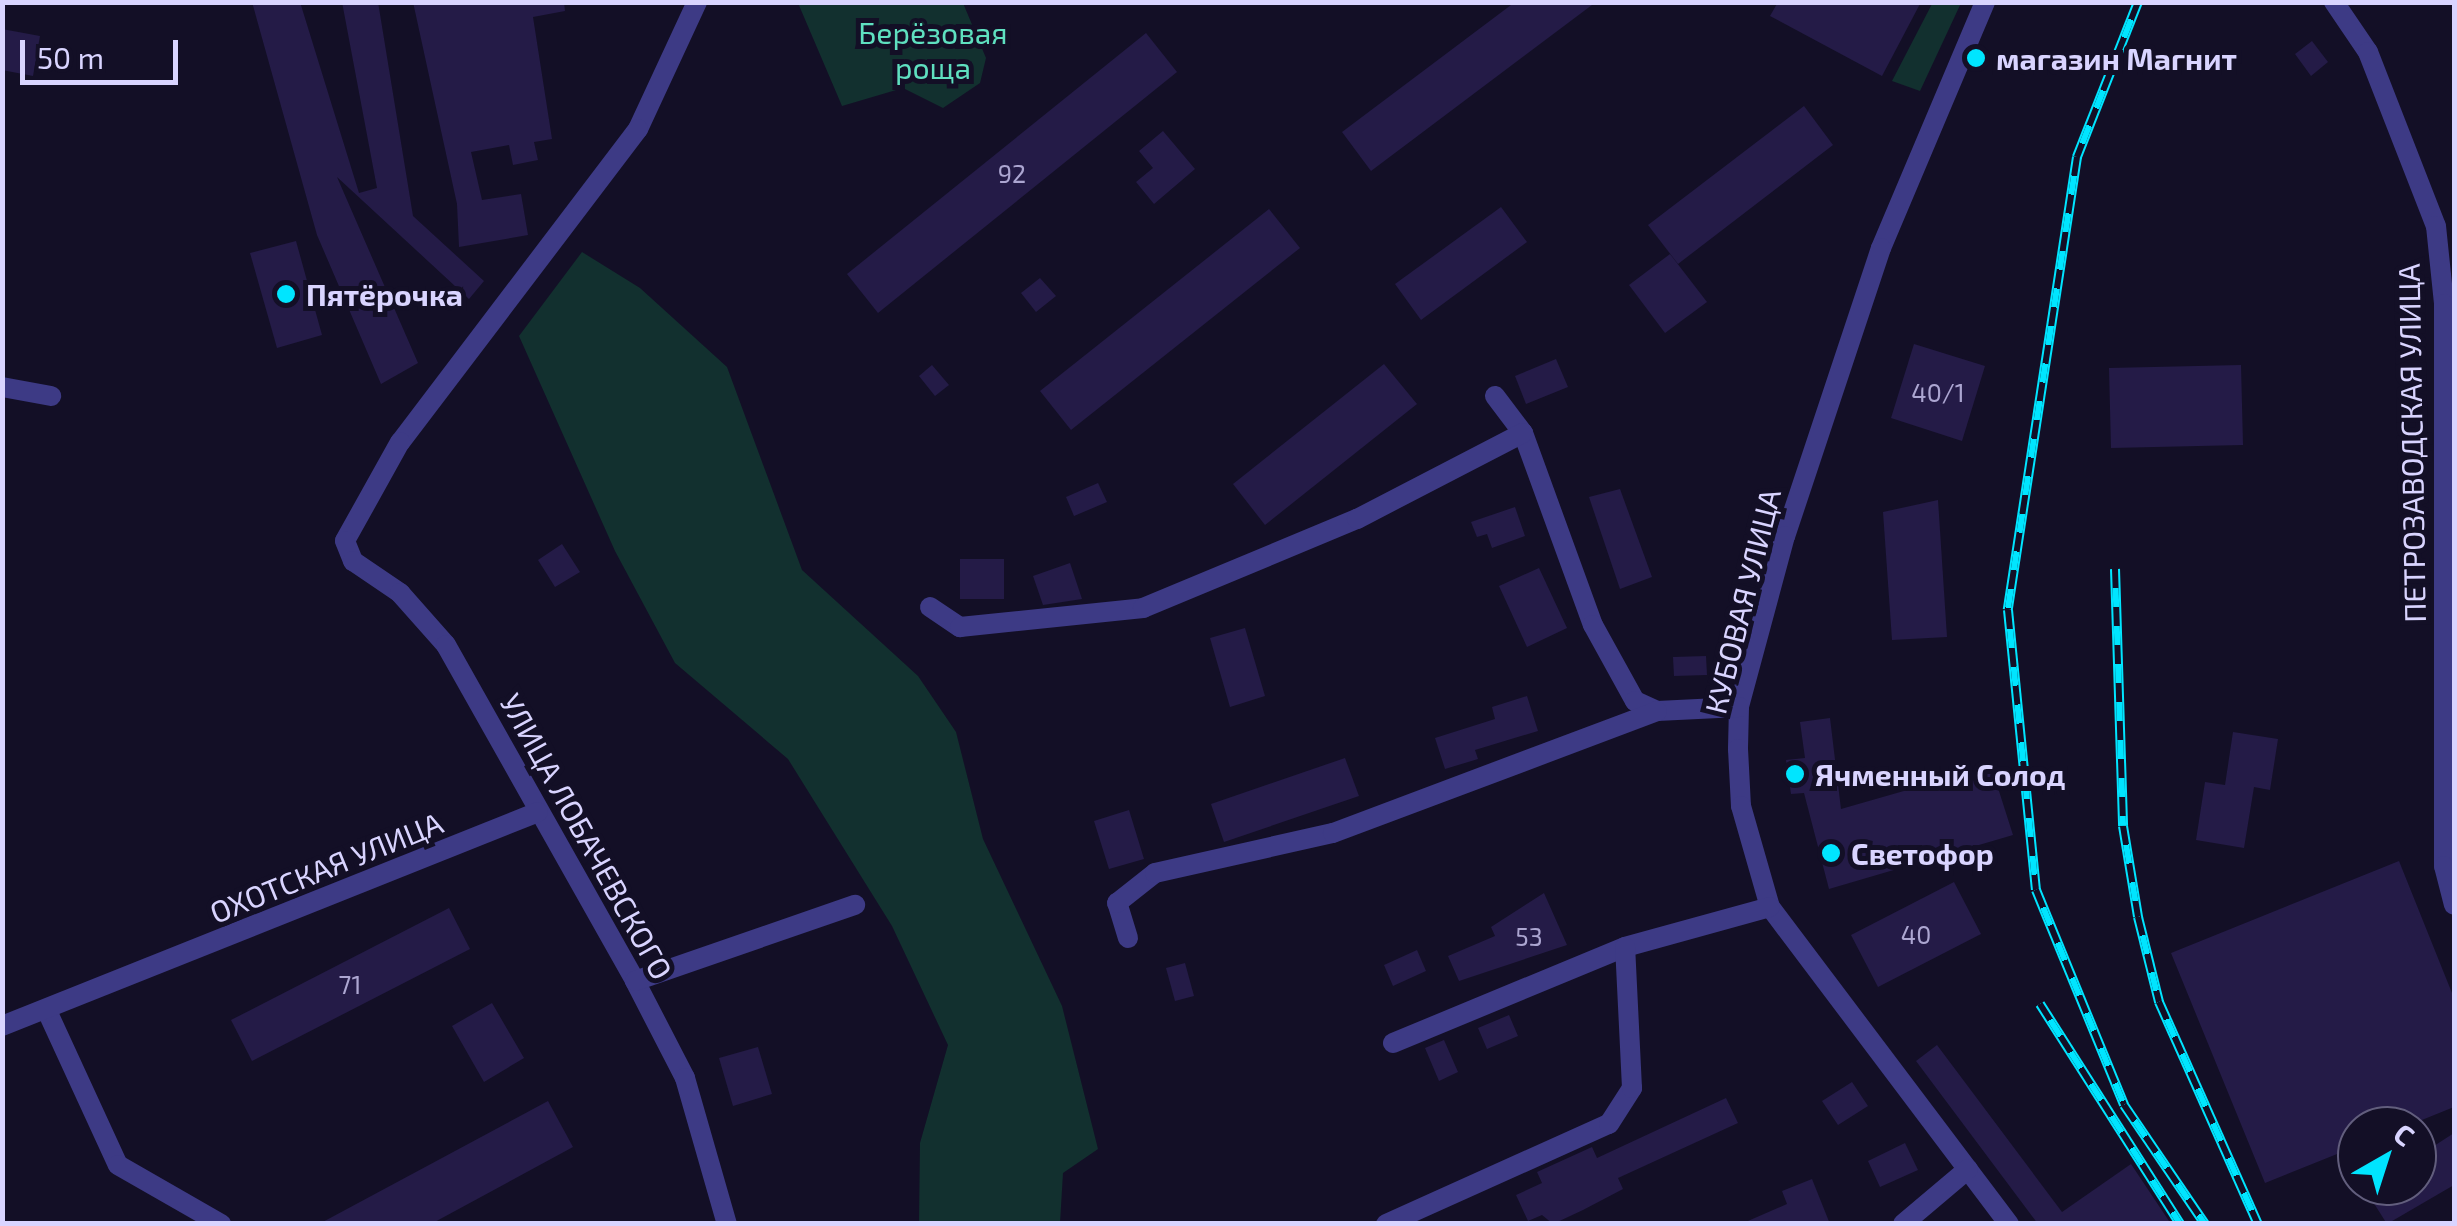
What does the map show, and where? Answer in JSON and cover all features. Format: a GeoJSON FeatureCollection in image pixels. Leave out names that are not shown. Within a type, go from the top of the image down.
{"type":"FeatureCollection","features":[{"type":"Feature","properties":{"kind":"street","name":"УЛИЦА ЛОБАЧЕВСКОГО"},"geometry":{"type":"LineString","coordinates":[[697,2],[638,128],[400,442],[353,516],[345,541],[353,561],[400,593],[446,644],[635,981],[685,1078],[727,1224]]}},
{"type":"Feature","properties":{"kind":"street","name":"КУБОВАЯ УЛИЦА"},"geometry":{"type":"LineString","coordinates":[[1986,2],[1881,248],[1785,536],[1739,707],[1741,806],[1770,908],[2009,1224]]}},
{"type":"Feature","properties":{"kind":"street","name":"ПЕТРОЗАВОДСКАЯ УЛИЦА"},"geometry":{"type":"LineString","coordinates":[[2334,2],[2382,82],[2436,226],[2444,304],[2444,866],[2454,905]]}},
{"type":"Feature","properties":{"kind":"street"},"geometry":{"type":"LineString","coordinates":[[2,387],[51,396]]}},
{"type":"Feature","properties":{"kind":"street"},"geometry":{"type":"LineString","coordinates":[[1494,396],[1523,432],[1620,682],[1634,702],[1657,712]]}},
{"type":"Feature","properties":{"kind":"street"},"geometry":{"type":"LineString","coordinates":[[930,606],[960,627],[1143,608],[1357,520],[1523,432]]}},
{"type":"Feature","properties":{"kind":"street"},"geometry":{"type":"LineString","coordinates":[[1128,938],[1117,902],[1156,873],[1333,832],[1657,712],[1739,707]]}},
{"type":"Feature","properties":{"kind":"street","name":"ОХОТСКАЯ УЛИЦА"},"geometry":{"type":"LineString","coordinates":[[2,1026],[48,1013],[538,812]]}},
{"type":"Feature","properties":{"kind":"street"},"geometry":{"type":"LineString","coordinates":[[635,981],[855,906]]}},
{"type":"Feature","properties":{"kind":"street"},"geometry":{"type":"LineString","coordinates":[[1393,1043],[1624,947],[1770,908]]}},
{"type":"Feature","properties":{"kind":"street"},"geometry":{"type":"LineString","coordinates":[[1386,1224],[1609,1124],[1632,1088],[1624,947]]}},
{"type":"Feature","properties":{"kind":"street"},"geometry":{"type":"LineString","coordinates":[[48,1013],[118,1166],[220,1224]]}},
{"type":"Feature","properties":{"kind":"street"},"geometry":{"type":"LineString","coordinates":[[1904,1224],[1968,1170]]}},
{"type":"Feature","properties":{"kind":"green space"},"geometry":{"type":"Polygon","coordinates":[[[1933,2],[1961,3],[1920,91],[1892,81],[1933,2]]]}},
{"type":"Feature","properties":{"kind":"green space","name":"Берёзовая роща"},"geometry":{"type":"Polygon","coordinates":[[[798,3],[963,3],[986,58],[980,83],[943,108],[903,88],[842,106],[798,3]]]}},
{"type":"Feature","properties":{"kind":"green space"},"geometry":{"type":"Polygon","coordinates":[[[582,252],[640,288],[727,367],[802,570],[918,676],[956,732],[983,839],[1062,1006],[1098,1149],[1063,1173],[1060,1223],[919,1223],[920,1143],[948,1045],[892,926],[788,759],[675,663],[615,551],[519,336],[582,252]]]}},
{"type":"Feature","properties":{"kind":"building"},"geometry":{"type":"Polygon","coordinates":[[[252,2],[300,2],[359,193],[377,188],[342,2],[378,2],[413,216],[484,281],[469,299],[337,177],[418,363],[381,384],[317,235],[252,2]]]}},
{"type":"Feature","properties":{"kind":"building"},"geometry":{"type":"Polygon","coordinates":[[[413,2],[564,2],[565,11],[533,17],[552,139],[534,142],[538,160],[513,165],[509,145],[471,152],[482,200],[521,194],[528,235],[459,247],[457,204],[413,2]]]}},
{"type":"Feature","properties":{"kind":"building"},"geometry":{"type":"Polygon","coordinates":[[[1515,2],[1596,2],[1371,171],[1342,132],[1515,2]]]}},
{"type":"Feature","properties":{"kind":"building"},"geometry":{"type":"Polygon","coordinates":[[[1778,2],[1921,2],[1882,76],[1770,16],[1778,2]]]}},
{"type":"Feature","properties":{"kind":"building"},"geometry":{"type":"Polygon","coordinates":[[[2,29],[40,36],[33,76],[2,70],[2,29]]]}},
{"type":"Feature","properties":{"kind":"building"},"geometry":{"type":"Polygon","coordinates":[[[1146,33],[1177,72],[878,313],[847,274],[1146,33]]]}},
{"type":"Feature","properties":{"kind":"building"},"geometry":{"type":"Polygon","coordinates":[[[2312,41],[2328,62],[2311,76],[2295,54],[2312,41]]]}},
{"type":"Feature","properties":{"kind":"building"},"geometry":{"type":"Polygon","coordinates":[[[1804,106],[1833,145],[1678,264],[1648,225],[1804,106]]]}},
{"type":"Feature","properties":{"kind":"building"},"geometry":{"type":"Polygon","coordinates":[[[1163,131],[1195,169],[1154,204],[1136,182],[1153,168],[1139,151],[1163,131]]]}},
{"type":"Feature","properties":{"kind":"building"},"geometry":{"type":"Polygon","coordinates":[[[1501,207],[1527,242],[1421,320],[1395,284],[1501,207]]]}},
{"type":"Feature","properties":{"kind":"building"},"geometry":{"type":"Polygon","coordinates":[[[1269,209],[1300,248],[1071,430],[1040,391],[1269,209]]]}},
{"type":"Feature","properties":{"kind":"building","name":"Пятёрочка"},"geometry":{"type":"Polygon","coordinates":[[[296,241],[322,335],[277,348],[250,253],[296,241]]]}},
{"type":"Feature","properties":{"kind":"building"},"geometry":{"type":"Polygon","coordinates":[[[1670,254],[1707,302],[1665,333],[1629,285],[1670,254]]]}},
{"type":"Feature","properties":{"kind":"building"},"geometry":{"type":"Polygon","coordinates":[[[1040,278],[1056,296],[1036,312],[1021,293],[1040,278]]]}},
{"type":"Feature","properties":{"kind":"building"},"geometry":{"type":"Polygon","coordinates":[[[1914,344],[1985,366],[1962,441],[1891,418],[1914,344]]]}},
{"type":"Feature","properties":{"kind":"building"},"geometry":{"type":"Polygon","coordinates":[[[1556,359],[1568,387],[1526,404],[1515,376],[1556,359]]]}},
{"type":"Feature","properties":{"kind":"building"},"geometry":{"type":"Polygon","coordinates":[[[1384,364],[1417,404],[1265,525],[1233,484],[1384,364]]]}},
{"type":"Feature","properties":{"kind":"building"},"geometry":{"type":"Polygon","coordinates":[[[932,365],[949,385],[935,396],[919,376],[932,365]]]}},
{"type":"Feature","properties":{"kind":"building"},"geometry":{"type":"Polygon","coordinates":[[[2241,365],[2243,445],[2111,448],[2109,368],[2241,365]]]}},
{"type":"Feature","properties":{"kind":"building"},"geometry":{"type":"Polygon","coordinates":[[[1098,483],[1107,502],[1074,516],[1066,497],[1098,483]]]}},
{"type":"Feature","properties":{"kind":"building"},"geometry":{"type":"Polygon","coordinates":[[[1620,489],[1652,577],[1620,589],[1589,497],[1620,489]]]}},
{"type":"Feature","properties":{"kind":"building"},"geometry":{"type":"Polygon","coordinates":[[[1938,500],[1947,637],[1892,640],[1883,512],[1938,500]]]}},
{"type":"Feature","properties":{"kind":"building"},"geometry":{"type":"Polygon","coordinates":[[[1515,507],[1525,536],[1492,548],[1487,534],[1477,537],[1471,522],[1515,507]]]}},
{"type":"Feature","properties":{"kind":"building"},"geometry":{"type":"Polygon","coordinates":[[[562,544],[580,572],[555,587],[538,560],[562,544]]]}},
{"type":"Feature","properties":{"kind":"building"},"geometry":{"type":"Polygon","coordinates":[[[960,559],[1004,559],[1004,599],[960,599],[960,559]]]}},
{"type":"Feature","properties":{"kind":"building"},"geometry":{"type":"Polygon","coordinates":[[[1070,563],[1082,599],[1043,605],[1033,576],[1070,563]]]}},
{"type":"Feature","properties":{"kind":"building"},"geometry":{"type":"Polygon","coordinates":[[[1539,568],[1567,628],[1527,647],[1499,586],[1539,568]]]}},
{"type":"Feature","properties":{"kind":"building"},"geometry":{"type":"Polygon","coordinates":[[[1245,628],[1265,696],[1230,707],[1210,638],[1245,628]]]}},
{"type":"Feature","properties":{"kind":"building"},"geometry":{"type":"Polygon","coordinates":[[[1706,656],[1707,675],[1674,676],[1673,657],[1706,656]]]}},
{"type":"Feature","properties":{"kind":"building"},"geometry":{"type":"Polygon","coordinates":[[[1527,696],[1538,731],[1475,750],[1478,759],[1445,769],[1435,738],[1495,719],[1492,707],[1527,696]]]}},
{"type":"Feature","properties":{"kind":"building"},"geometry":{"type":"Polygon","coordinates":[[[1830,718],[1841,809],[1991,766],[2013,835],[1829,889],[1804,793],[1791,794],[1786,760],[1805,758],[1800,722],[1830,718]]]}},
{"type":"Feature","properties":{"kind":"building"},"geometry":{"type":"Polygon","coordinates":[[[2233,732],[2278,739],[2270,790],[2254,787],[2244,848],[2196,840],[2205,782],[2225,785],[2233,732]]]}},
{"type":"Feature","properties":{"kind":"building"},"geometry":{"type":"Polygon","coordinates":[[[1345,758],[1359,796],[1224,842],[1211,804],[1345,758]]]}},
{"type":"Feature","properties":{"kind":"building"},"geometry":{"type":"Polygon","coordinates":[[[1129,810],[1144,859],[1109,869],[1094,821],[1129,810]]]}},
{"type":"Feature","properties":{"kind":"building"},"geometry":{"type":"Polygon","coordinates":[[[2399,861],[2454,998],[2454,1107],[2437,1114],[2437,1106],[2337,1106],[2337,1154],[2265,1183],[2171,953],[2399,861]]]}},
{"type":"Feature","properties":{"kind":"building"},"geometry":{"type":"Polygon","coordinates":[[[1954,882],[1981,934],[1878,987],[1851,935],[1954,882]]]}},
{"type":"Feature","properties":{"kind":"building"},"geometry":{"type":"Polygon","coordinates":[[[1544,893],[1567,945],[1459,981],[1448,956],[1495,936],[1491,927],[1544,893]]]}},
{"type":"Feature","properties":{"kind":"building"},"geometry":{"type":"Polygon","coordinates":[[[449,908],[470,949],[252,1061],[231,1020],[449,908]]]}},
{"type":"Feature","properties":{"kind":"building"},"geometry":{"type":"Polygon","coordinates":[[[1417,950],[1426,971],[1393,986],[1384,965],[1417,950]]]}},
{"type":"Feature","properties":{"kind":"building"},"geometry":{"type":"Polygon","coordinates":[[[1185,963],[1194,996],[1175,1001],[1166,968],[1185,963]]]}},
{"type":"Feature","properties":{"kind":"building"},"geometry":{"type":"Polygon","coordinates":[[[492,1003],[524,1058],[484,1082],[452,1026],[492,1003]]]}},
{"type":"Feature","properties":{"kind":"building"},"geometry":{"type":"Polygon","coordinates":[[[1509,1015],[1518,1036],[1487,1049],[1478,1028],[1509,1015]]]}},
{"type":"Feature","properties":{"kind":"building"},"geometry":{"type":"Polygon","coordinates":[[[1444,1040],[1458,1072],[1439,1081],[1425,1048],[1444,1040]]]}},
{"type":"Feature","properties":{"kind":"building"},"geometry":{"type":"Polygon","coordinates":[[[1937,1045],[2062,1212],[2131,1164],[2171,1224],[2038,1224],[1916,1061],[1937,1045]]]}},
{"type":"Feature","properties":{"kind":"building"},"geometry":{"type":"Polygon","coordinates":[[[758,1047],[772,1094],[733,1106],[719,1058],[758,1047]]]}},
{"type":"Feature","properties":{"kind":"building"},"geometry":{"type":"Polygon","coordinates":[[[1852,1082],[1868,1106],[1838,1125],[1822,1101],[1852,1082]]]}},
{"type":"Feature","properties":{"kind":"building"},"geometry":{"type":"Polygon","coordinates":[[[1726,1098],[1738,1123],[1618,1178],[1623,1189],[1553,1224],[1542,1215],[1528,1221],[1516,1195],[1542,1183],[1537,1172],[1592,1147],[1597,1158],[1726,1098]]]}},
{"type":"Feature","properties":{"kind":"building"},"geometry":{"type":"Polygon","coordinates":[[[548,1101],[573,1147],[431,1224],[319,1224],[548,1101]]]}},
{"type":"Feature","properties":{"kind":"building"},"geometry":{"type":"Polygon","coordinates":[[[2454,1133],[2454,1185],[2437,1195],[2437,1144],[2454,1133]]]}},
{"type":"Feature","properties":{"kind":"building"},"geometry":{"type":"Polygon","coordinates":[[[1905,1143],[1918,1170],[1880,1187],[1868,1161],[1905,1143]]]}},
{"type":"Feature","properties":{"kind":"building"},"geometry":{"type":"Polygon","coordinates":[[[1812,1179],[1830,1224],[1741,1224],[1787,1204],[1782,1191],[1812,1179]]]}},
{"type":"Feature","properties":{"kind":"building"},"geometry":{"type":"Polygon","coordinates":[[[2376,1206],[2418,1206],[2387,1224],[2376,1206]]]}},
{"type":"Feature","properties":{"kind":"railway"},"geometry":{"type":"LineString","coordinates":[[2138,2],[2077,157],[2008,610],[2036,890],[2124,1105],[2205,1224]]}},
{"type":"Feature","properties":{"kind":"railway"},"geometry":{"type":"LineString","coordinates":[[2115,569],[2123,826],[2138,917],[2159,1002],[2258,1224]]}},
{"type":"Feature","properties":{"kind":"railway"},"geometry":{"type":"LineString","coordinates":[[2040,1004],[2180,1224]]}},
{"type":"Feature","properties":{"kind":"place","name":"магазин Магнит"},"geometry":{"type":"Point","coordinates":[1976,58]}},
{"type":"Feature","properties":{"kind":"place","name":"Пятёрочка"},"geometry":{"type":"Point","coordinates":[286,294]}},
{"type":"Feature","properties":{"kind":"place","name":"Ячменный Солод"},"geometry":{"type":"Point","coordinates":[1795,774]}},
{"type":"Feature","properties":{"kind":"place","name":"Светофор"},"geometry":{"type":"Point","coordinates":[1831,853]}}]}
